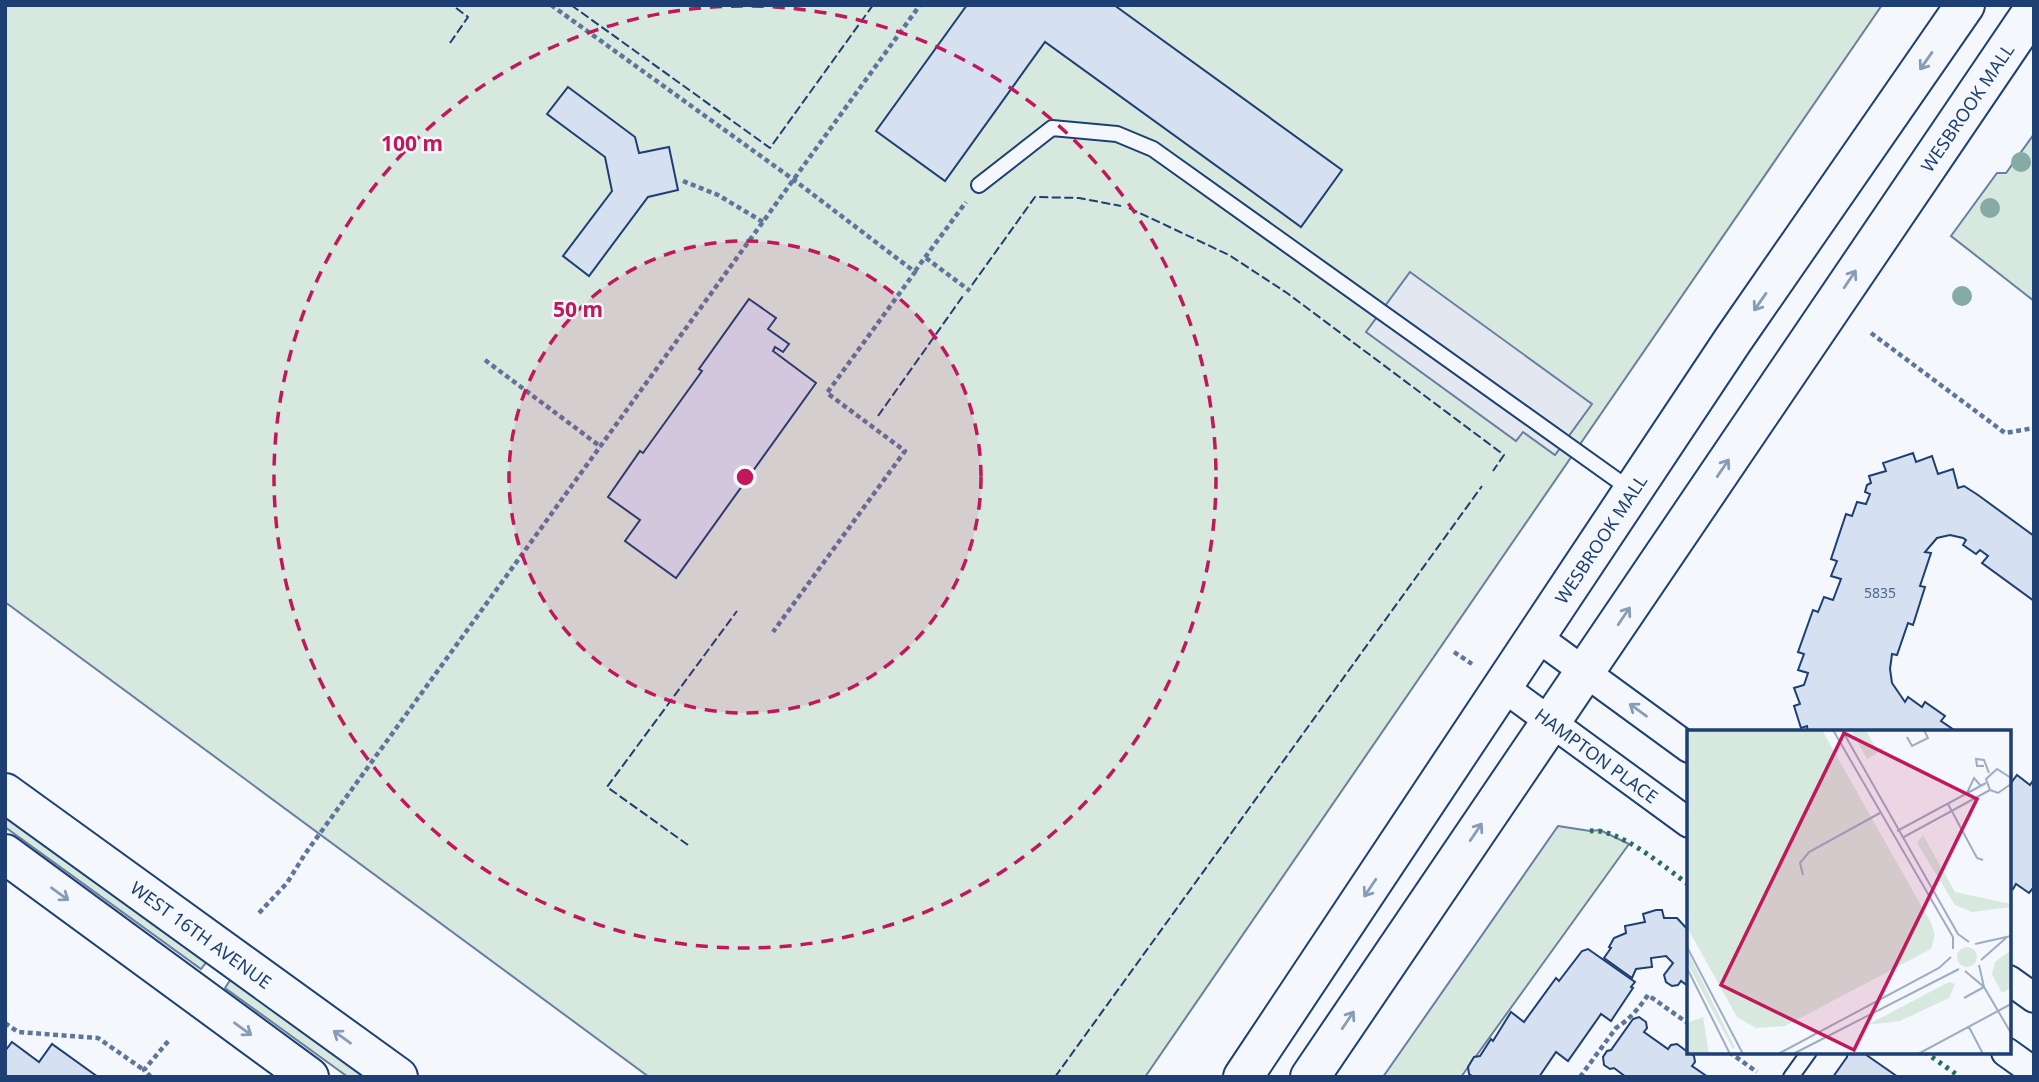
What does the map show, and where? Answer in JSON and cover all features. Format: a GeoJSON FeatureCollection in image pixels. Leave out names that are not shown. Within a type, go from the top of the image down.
{"type":"FeatureCollection","features":[{"type":"Feature","properties":{"kind":"main road","name":"WESBROOK MALL"},"geometry":{"type":"LineString","coordinates":[[1243,1077],[1741,329],[1965,5]]}},
{"type":"Feature","properties":{"kind":"main road","name":"WESBROOK MALL"},"geometry":{"type":"LineString","coordinates":[[1310,1077],[2034,9]]}},
{"type":"Feature","properties":{"kind":"main road","name":"WEST 16TH AVENUE"},"geometry":{"type":"LineString","coordinates":[[5,793],[398,1077]]}},
{"type":"Feature","properties":{"kind":"main road"},"geometry":{"type":"LineString","coordinates":[[5,854],[309,1077]]}},
{"type":"Feature","properties":{"kind":"street"},"geometry":{"type":"LineString","coordinates":[[1537,637],[1687,747]]}},
{"type":"Feature","properties":{"kind":"street","name":"HAMPTON PLACE"},"geometry":{"type":"LineString","coordinates":[[1503,687],[1687,822]]}},
{"type":"Feature","properties":{"kind":"street"},"geometry":{"type":"LineString","coordinates":[[2011,981],[2033,997]]}},
{"type":"Feature","properties":{"kind":"street"},"geometry":{"type":"LineString","coordinates":[[2009,1054],[2034,1072]]}},
{"type":"Feature","properties":{"kind":"lane"},"geometry":{"type":"LineString","coordinates":[[979,185],[1052,128],[1116,134],[1153,149],[1632,491]]}},
{"type":"Feature","properties":{"kind":"lane"},"geometry":{"type":"LineString","coordinates":[[1791,1077],[1808,1054]]}},
{"type":"Feature","properties":{"kind":"path"},"geometry":{"type":"LineString","coordinates":[[551,5],[794,180],[915,272]]}},
{"type":"Feature","properties":{"kind":"path"},"geometry":{"type":"LineString","coordinates":[[259,913],[287,883],[305,854],[920,5]]}},
{"type":"Feature","properties":{"kind":"path"},"geometry":{"type":"LineString","coordinates":[[683,181],[718,195],[763,222]]}},
{"type":"Feature","properties":{"kind":"path"},"geometry":{"type":"LineString","coordinates":[[773,632],[905,451],[828,393],[979,185]]}},
{"type":"Feature","properties":{"kind":"path"},"geometry":{"type":"LineString","coordinates":[[926,257],[970,291]]}},
{"type":"Feature","properties":{"kind":"path"},"geometry":{"type":"LineString","coordinates":[[1871,333],[2005,433],[2034,428]]}},
{"type":"Feature","properties":{"kind":"path"},"geometry":{"type":"LineString","coordinates":[[485,360],[601,447]]}},
{"type":"Feature","properties":{"kind":"path"},"geometry":{"type":"LineString","coordinates":[[1454,652],[1472,664]]}},
{"type":"Feature","properties":{"kind":"path"},"geometry":{"type":"LineString","coordinates":[[1580,1077],[1616,1028],[1633,1015],[1648,995],[1687,1023]]}},
{"type":"Feature","properties":{"kind":"path"},"geometry":{"type":"LineString","coordinates":[[5,1023],[18,1032],[98,1038],[152,1077]]}},
{"type":"Feature","properties":{"kind":"path"},"geometry":{"type":"LineString","coordinates":[[144,1070],[170,1039]]}},
{"type":"Feature","properties":{"kind":"path"},"geometry":{"type":"LineString","coordinates":[[1732,1054],[1757,1072]]}},
{"type":"Feature","properties":{"kind":"shaded area"},"geometry":{"type":"Polygon","coordinates":[[[5,5],[1882,5],[1145,1077],[649,1077],[5,602],[5,5]]]}},
{"type":"Feature","properties":{"kind":"shaded area"},"geometry":{"type":"Polygon","coordinates":[[[2034,134],[2034,301],[1951,236],[1997,173],[2006,173],[2034,134]]]}},
{"type":"Feature","properties":{"kind":"shaded area"},"geometry":{"type":"Polygon","coordinates":[[[1410,272],[1592,404],[1555,455],[1523,432],[1516,441],[1366,332],[1410,272]]]}},
{"type":"Feature","properties":{"kind":"shaded area"},"geometry":{"type":"Polygon","coordinates":[[[5,811],[208,960],[201,969],[5,827],[5,811]]]}},
{"type":"Feature","properties":{"kind":"shaded area"},"geometry":{"type":"Polygon","coordinates":[[[1558,826],[1600,830],[1629,844],[1461,1077],[1383,1077],[1558,826]]]}},
{"type":"Feature","properties":{"kind":"shaded area"},"geometry":{"type":"Polygon","coordinates":[[[231,979],[368,1077],[348,1077],[225,988],[231,979]]]}},
{"type":"Feature","properties":{"kind":"building"},"geometry":{"type":"Polygon","coordinates":[[[967,5],[1114,5],[1342,170],[1301,227],[1045,42],[945,181],[876,131],[967,5]]]}},
{"type":"Feature","properties":{"kind":"building"},"geometry":{"type":"Polygon","coordinates":[[[568,87],[635,137],[639,153],[669,147],[678,190],[648,197],[589,276],[563,256],[612,191],[605,157],[547,114],[568,87]]]}},
{"type":"Feature","properties":{"kind":"building"},"geometry":{"type":"Polygon","coordinates":[[[749,299],[776,318],[768,329],[789,344],[783,352],[775,347],[773,351],[816,383],[676,578],[625,541],[640,520],[608,497],[702,371],[699,369],[749,299]]]}},
{"type":"Feature","properties":{"kind":"building"},"geometry":{"type":"Polygon","coordinates":[[[1913,453],[1916,462],[1932,456],[1938,474],[1953,469],[1958,488],[1964,486],[2034,536],[2034,601],[1982,563],[1988,556],[1980,550],[1976,554],[1963,545],[1966,540],[1963,538],[1950,535],[1937,538],[1925,552],[1931,553],[1920,586],[1925,587],[1913,625],[1908,623],[1897,655],[1892,654],[1890,669],[1892,683],[1905,702],[1908,697],[1922,707],[1925,702],[1945,716],[1941,721],[1954,730],[1808,730],[1807,726],[1801,728],[1794,706],[1800,704],[1794,688],[1804,685],[1808,673],[1798,670],[1804,654],[1798,652],[1813,610],[1818,612],[1824,597],[1833,600],[1841,579],[1831,576],[1837,561],[1831,559],[1846,514],[1852,516],[1857,502],[1866,504],[1870,494],[1865,492],[1867,485],[1871,483],[1869,476],[1886,471],[1883,463],[1913,453]]]}},
{"type":"Feature","properties":{"kind":"building"},"geometry":{"type":"Polygon","coordinates":[[[2017,775],[2030,785],[2034,779],[2034,887],[2029,893],[2016,884],[2013,889],[2011,888],[2011,783],[2017,775]]]}},
{"type":"Feature","properties":{"kind":"building"},"geometry":{"type":"Polygon","coordinates":[[[1662,910],[1664,918],[1677,918],[1687,929],[1687,986],[1681,981],[1672,986],[1666,982],[1664,975],[1673,963],[1666,956],[1651,958],[1652,967],[1636,969],[1632,978],[1604,958],[1614,938],[1626,933],[1625,926],[1645,922],[1643,914],[1662,910]]]}},
{"type":"Feature","properties":{"kind":"building"},"geometry":{"type":"Polygon","coordinates":[[[1588,949],[1635,982],[1611,1021],[1601,1014],[1568,1061],[1556,1052],[1539,1077],[1474,1077],[1469,1074],[1468,1067],[1474,1057],[1480,1056],[1491,1039],[1493,1041],[1511,1012],[1524,1022],[1556,978],[1559,981],[1582,951],[1588,949]]]}},
{"type":"Feature","properties":{"kind":"building"},"geometry":{"type":"Polygon","coordinates":[[[1639,1017],[1646,1022],[1647,1028],[1644,1032],[1668,1049],[1677,1044],[1687,1054],[1694,1056],[1695,1062],[1692,1066],[1708,1077],[1626,1077],[1614,1068],[1610,1069],[1604,1065],[1603,1057],[1633,1019],[1639,1017]]]}},
{"type":"Feature","properties":{"kind":"building"},"geometry":{"type":"Polygon","coordinates":[[[12,1042],[39,1062],[52,1044],[98,1077],[5,1077],[5,1051],[12,1042]]]}},
{"type":"Feature","properties":{"kind":"building"},"geometry":{"type":"Polygon","coordinates":[[[1847,1054],[1865,1054],[1898,1077],[1833,1077],[1847,1054]]]}},
{"type":"Feature","properties":{"kind":"hedge"},"geometry":{"type":"LineString","coordinates":[[1590,831],[1601,831],[1628,842],[1687,883]]}},
{"type":"Feature","properties":{"kind":"hedge"},"geometry":{"type":"LineString","coordinates":[[1928,1054],[1960,1077]]}},
{"type":"Feature","properties":{"kind":"fence"},"geometry":{"type":"LineString","coordinates":[[450,43],[468,17],[452,5]]}},
{"type":"Feature","properties":{"kind":"fence"},"geometry":{"type":"LineString","coordinates":[[571,5],[770,148],[873,5]]}},
{"type":"Feature","properties":{"kind":"fence"},"geometry":{"type":"LineString","coordinates":[[972,285],[1035,197],[1079,198],[1121,206]]}},
{"type":"Feature","properties":{"kind":"fence"},"geometry":{"type":"LineString","coordinates":[[1129,208],[1229,255],[1287,293],[1504,455],[1493,471]]}},
{"type":"Feature","properties":{"kind":"fence"},"geometry":{"type":"LineString","coordinates":[[878,416],[963,296]]}},
{"type":"Feature","properties":{"kind":"fence"},"geometry":{"type":"LineString","coordinates":[[1055,1077],[1482,486]]}},
{"type":"Feature","properties":{"kind":"fence"},"geometry":{"type":"LineString","coordinates":[[688,845],[607,787],[737,611]]}}]}
